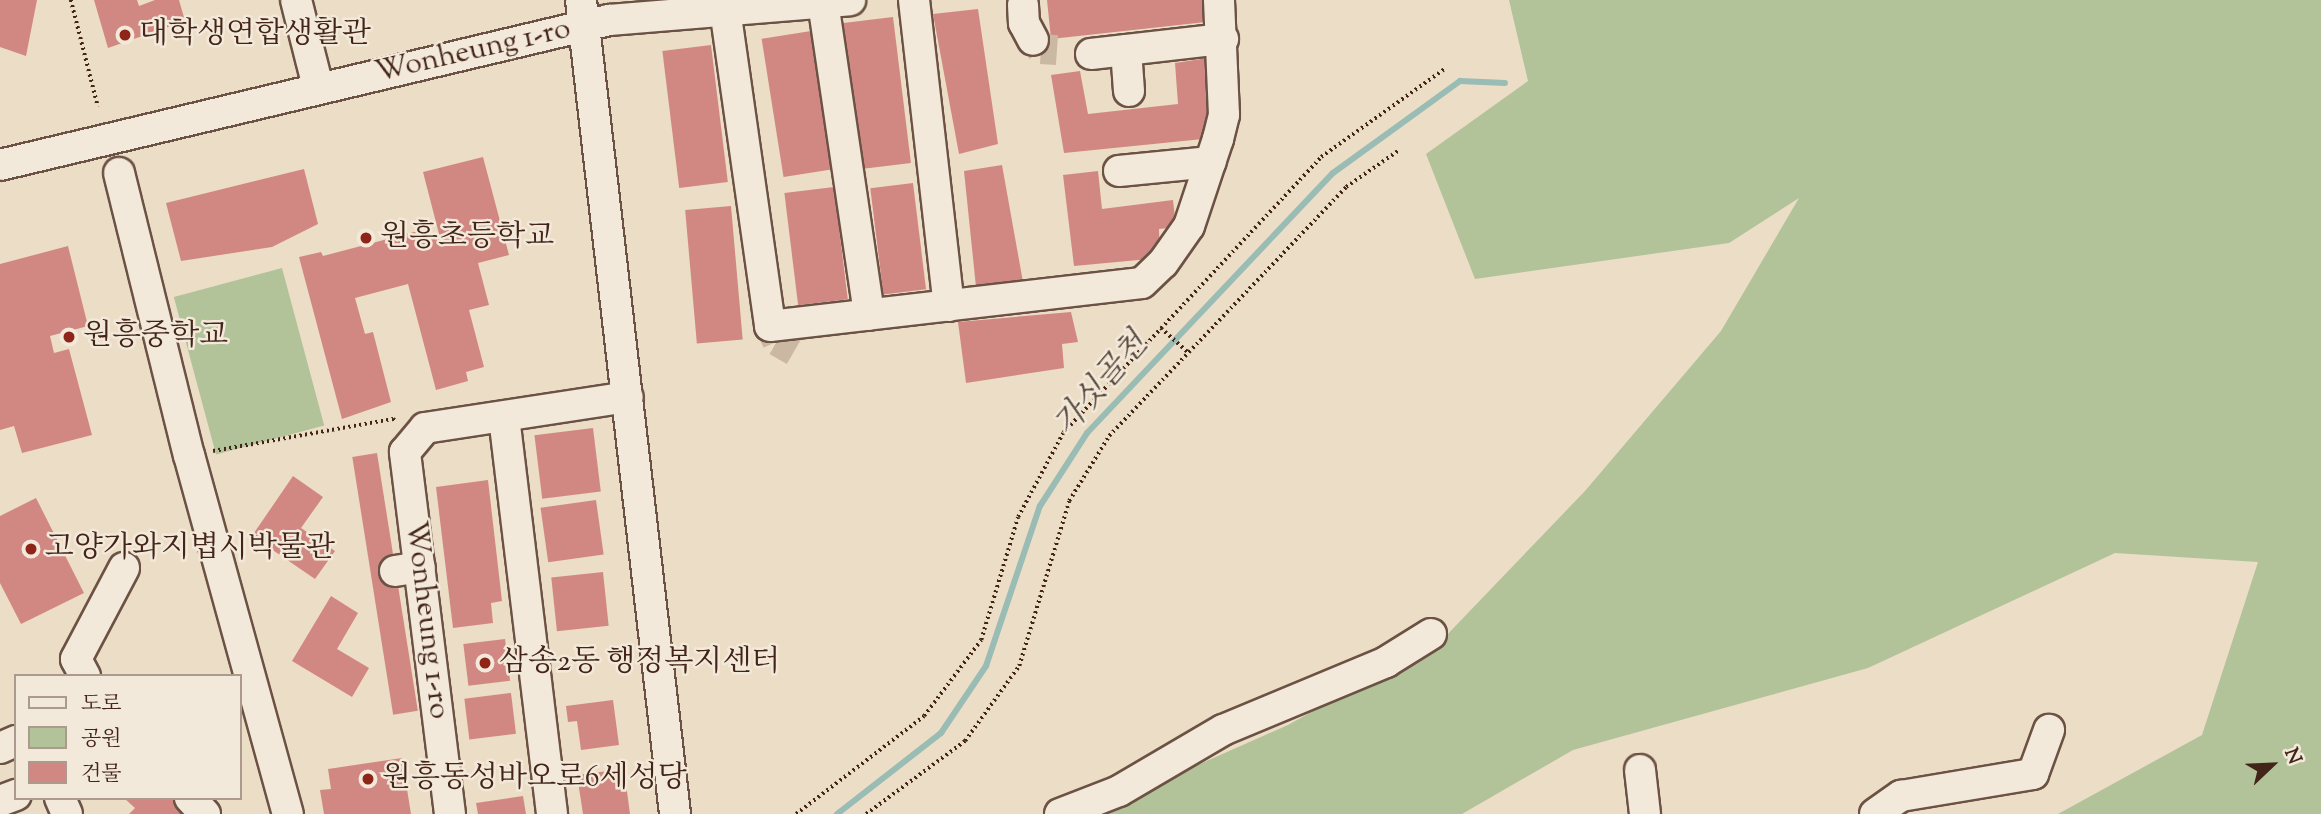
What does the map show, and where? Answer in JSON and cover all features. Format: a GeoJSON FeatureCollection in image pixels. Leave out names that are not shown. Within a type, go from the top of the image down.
{"type":"FeatureCollection","features":[{"type":"Feature","properties":{"kind":"street"},"geometry":{"type":"LineString","coordinates":[[296,0],[318,87]]}},
{"type":"Feature","properties":{"kind":"street"},"geometry":{"type":"LineString","coordinates":[[914,0],[949,306]]}},
{"type":"Feature","properties":{"kind":"street"},"geometry":{"type":"LineString","coordinates":[[726,9],[770,326],[1142,283],[1163,263],[1189,226],[1224,115],[1223,39],[1219,0]]}},
{"type":"Feature","properties":{"kind":"street"},"geometry":{"type":"LineString","coordinates":[[583,13],[726,9],[836,1],[869,315]]}},
{"type":"Feature","properties":{"kind":"street"},"geometry":{"type":"LineString","coordinates":[[1021,2],[1024,23],[1032,40]]}},
{"type":"Feature","properties":{"kind":"street","name":"Wonheung 1-ro"},"geometry":{"type":"LineString","coordinates":[[0,166],[318,87],[583,13],[675,814]]}},
{"type":"Feature","properties":{"kind":"street"},"geometry":{"type":"LineString","coordinates":[[1091,54],[1223,39]]}},
{"type":"Feature","properties":{"kind":"street"},"geometry":{"type":"LineString","coordinates":[[1126,50],[1129,91]]}},
{"type":"Feature","properties":{"kind":"street"},"geometry":{"type":"LineString","coordinates":[[1119,171],[1211,162]]}},
{"type":"Feature","properties":{"kind":"street"},"geometry":{"type":"LineString","coordinates":[[119,173],[190,455],[288,814]]}},
{"type":"Feature","properties":{"kind":"street","name":"Wonheung 1-ro"},"geometry":{"type":"LineString","coordinates":[[450,814],[407,569],[405,452],[425,428],[628,397]]}},
{"type":"Feature","properties":{"kind":"street"},"geometry":{"type":"LineString","coordinates":[[504,417],[552,814]]}},
{"type":"Feature","properties":{"kind":"street"},"geometry":{"type":"LineString","coordinates":[[84,674],[76,659],[124,568]]}},
{"type":"Feature","properties":{"kind":"street"},"geometry":{"type":"LineString","coordinates":[[1060,814],[1119,791],[1223,730],[1386,662],[1431,634]]}},
{"type":"Feature","properties":{"kind":"street"},"geometry":{"type":"LineString","coordinates":[[1875,814],[1901,796],[2033,774],[2049,730]]}},
{"type":"Feature","properties":{"kind":"street"},"geometry":{"type":"LineString","coordinates":[[1640,770],[1646,814]]}},
{"type":"Feature","properties":{"kind":"street"},"geometry":{"type":"LineString","coordinates":[[192,800],[205,814]]}},
{"type":"Feature","properties":{"kind":"path"},"geometry":{"type":"LineString","coordinates":[[71,0],[98,107]]}},
{"type":"Feature","properties":{"kind":"path"},"geometry":{"type":"LineString","coordinates":[[796,814],[924,716],[981,640],[1018,517],[1063,433],[1321,157],[1446,68]]}},
{"type":"Feature","properties":{"kind":"path"},"geometry":{"type":"LineString","coordinates":[[866,814],[965,741],[1019,666],[1069,501],[1109,436],[1346,187],[1399,150]]}},
{"type":"Feature","properties":{"kind":"path"},"geometry":{"type":"LineString","coordinates":[[1161,328],[1188,353]]}},
{"type":"Feature","properties":{"kind":"path"},"geometry":{"type":"LineString","coordinates":[[190,455],[393,419],[400,424]]}},
{"type":"Feature","properties":{"kind":"green space"},"geometry":{"type":"Polygon","coordinates":[[[1509,0],[2321,0],[2321,814],[2058,814],[2202,735],[2258,562],[2115,553],[1868,668],[1573,750],[1462,814],[1087,814],[1288,725],[1443,639],[1585,491],[1721,331],[1799,198],[1729,243],[1475,279],[1426,154],[1528,81],[1509,0]]]}},
{"type":"Feature","properties":{"kind":"green space"},"geometry":{"type":"Polygon","coordinates":[[[282,268],[324,425],[216,454],[174,297],[282,268]]]}},
{"type":"Feature","properties":{"kind":"building"},"geometry":{"type":"Polygon","coordinates":[[[0,0],[37,0],[26,56],[0,47],[0,0]]]}},
{"type":"Feature","properties":{"kind":"building","name":"대학생연합생활관"},"geometry":{"type":"Polygon","coordinates":[[[94,0],[137,0],[139,6],[155,0],[179,0],[185,21],[108,48],[94,0]]]}},
{"type":"Feature","properties":{"kind":"building"},"geometry":{"type":"Polygon","coordinates":[[[1047,0],[1202,0],[1206,22],[1051,39],[1047,0]]]}},
{"type":"Feature","properties":{"kind":"building"},"geometry":{"type":"Polygon","coordinates":[[[978,9],[998,144],[959,154],[933,14],[978,9]]]}},
{"type":"Feature","properties":{"kind":"building"},"geometry":{"type":"Polygon","coordinates":[[[893,17],[911,163],[861,169],[843,23],[893,17]]]}},
{"type":"Feature","properties":{"kind":"building"},"geometry":{"type":"Polygon","coordinates":[[[811,31],[833,169],[784,177],[762,39],[811,31]]]}},
{"type":"Feature","properties":{"kind":"building"},"geometry":{"type":"Polygon","coordinates":[[[711,45],[728,182],[679,188],[662,51],[711,45]]]}},
{"type":"Feature","properties":{"kind":"building"},"geometry":{"type":"Polygon","coordinates":[[[1208,58],[1213,138],[1064,153],[1051,75],[1080,71],[1088,114],[1178,104],[1175,63],[1208,58]]]}},
{"type":"Feature","properties":{"kind":"building"},"geometry":{"type":"Polygon","coordinates":[[[483,157],[509,255],[478,263],[489,305],[469,310],[484,367],[466,372],[468,381],[436,390],[408,284],[355,298],[365,334],[373,332],[391,402],[342,419],[299,257],[321,252],[323,256],[418,231],[421,239],[439,234],[423,172],[483,157]]]}},
{"type":"Feature","properties":{"kind":"building"},"geometry":{"type":"Polygon","coordinates":[[[1002,165],[1023,282],[976,287],[964,171],[1002,165]]]}},
{"type":"Feature","properties":{"kind":"building"},"geometry":{"type":"Polygon","coordinates":[[[304,169],[318,224],[272,247],[181,261],[166,203],[304,169]]]}},
{"type":"Feature","properties":{"kind":"building"},"geometry":{"type":"Polygon","coordinates":[[[1098,171],[1102,209],[1173,200],[1176,227],[1159,229],[1160,258],[1074,266],[1063,175],[1098,171]]]}},
{"type":"Feature","properties":{"kind":"building"},"geometry":{"type":"Polygon","coordinates":[[[913,183],[926,289],[883,294],[870,188],[913,183]]]}},
{"type":"Feature","properties":{"kind":"building"},"geometry":{"type":"Polygon","coordinates":[[[834,187],[848,299],[798,305],[784,193],[834,187]]]}},
{"type":"Feature","properties":{"kind":"building"},"geometry":{"type":"Polygon","coordinates":[[[731,206],[743,339],[697,343],[685,210],[731,206]]]}},
{"type":"Feature","properties":{"kind":"building"},"geometry":{"type":"Polygon","coordinates":[[[68,246],[88,326],[50,336],[54,353],[69,349],[92,435],[22,453],[14,426],[0,430],[0,264],[68,246]]]}},
{"type":"Feature","properties":{"kind":"building"},"geometry":{"type":"Polygon","coordinates":[[[1071,312],[1078,342],[1062,344],[1064,368],[966,383],[958,322],[1071,312]]]}},
{"type":"Feature","properties":{"kind":"building"},"geometry":{"type":"Polygon","coordinates":[[[593,428],[601,492],[542,499],[534,435],[593,428]]]}},
{"type":"Feature","properties":{"kind":"building"},"geometry":{"type":"Polygon","coordinates":[[[377,453],[418,711],[393,715],[352,457],[377,453]]]}},
{"type":"Feature","properties":{"kind":"building"},"geometry":{"type":"Polygon","coordinates":[[[293,476],[323,497],[301,528],[335,551],[315,579],[252,536],[293,476]]]}},
{"type":"Feature","properties":{"kind":"building"},"geometry":{"type":"Polygon","coordinates":[[[488,480],[502,601],[491,603],[493,623],[453,628],[436,487],[488,480]]]}},
{"type":"Feature","properties":{"kind":"building","name":"고양가와지볍시박물관"},"geometry":{"type":"Polygon","coordinates":[[[36,498],[84,593],[21,624],[0,583],[0,516],[36,498]]]}},
{"type":"Feature","properties":{"kind":"building"},"geometry":{"type":"Polygon","coordinates":[[[596,500],[604,554],[548,562],[541,508],[596,500]]]}},
{"type":"Feature","properties":{"kind":"building"},"geometry":{"type":"Polygon","coordinates":[[[603,572],[609,626],[557,631],[551,577],[603,572]]]}},
{"type":"Feature","properties":{"kind":"building"},"geometry":{"type":"Polygon","coordinates":[[[331,596],[358,613],[337,649],[369,668],[352,697],[292,661],[331,596]]]}},
{"type":"Feature","properties":{"kind":"building"},"geometry":{"type":"Polygon","coordinates":[[[505,639],[510,681],[468,686],[463,644],[505,639]]]}},
{"type":"Feature","properties":{"kind":"building"},"geometry":{"type":"Polygon","coordinates":[[[511,693],[516,734],[469,739],[464,699],[511,693]]]}},
{"type":"Feature","properties":{"kind":"building"},"geometry":{"type":"Polygon","coordinates":[[[613,700],[619,745],[581,750],[577,721],[568,722],[566,706],[613,700]]]}},
{"type":"Feature","properties":{"kind":"building","name":"원흥동성바오로6세성당"},"geometry":{"type":"Polygon","coordinates":[[[402,758],[411,814],[324,814],[320,790],[331,789],[328,769],[402,758]]]}},
{"type":"Feature","properties":{"kind":"building"},"geometry":{"type":"Polygon","coordinates":[[[624,769],[630,814],[583,814],[577,775],[624,769]]]}},
{"type":"Feature","properties":{"kind":"building"},"geometry":{"type":"Polygon","coordinates":[[[523,796],[526,814],[478,814],[476,803],[523,796]]]}},
{"type":"Feature","properties":{"kind":"building"},"geometry":{"type":"Polygon","coordinates":[[[126,800],[178,800],[191,814],[129,814],[135,808],[126,800]]]}},
{"type":"Feature","properties":{"kind":"waterway","name":"가싯골천"},"geometry":{"type":"LineString","coordinates":[[837,814],[941,733],[986,666],[1040,506],[1087,433],[1333,173],[1460,81],[1505,83]]}},
{"type":"Feature","properties":{"kind":"tunnel"},"geometry":{"type":"LineString","coordinates":[[1033,40],[1041,49],[1057,50]]}},
{"type":"Feature","properties":{"kind":"tunnel"},"geometry":{"type":"LineString","coordinates":[[770,326],[777,341],[794,351]]}},
{"type":"Feature","properties":{"kind":"place","name":"대학생연합생활관"},"geometry":{"type":"Point","coordinates":[125,35]}},
{"type":"Feature","properties":{"kind":"place","name":"원흥초등학교"},"geometry":{"type":"Point","coordinates":[366,238]}},
{"type":"Feature","properties":{"kind":"place","name":"원흥중학교"},"geometry":{"type":"Point","coordinates":[69,337]}},
{"type":"Feature","properties":{"kind":"place","name":"고양가와지볍시박물관"},"geometry":{"type":"Point","coordinates":[31,549]}},
{"type":"Feature","properties":{"kind":"place","name":"삼송2동 행정복지센터"},"geometry":{"type":"Point","coordinates":[485,663]}},
{"type":"Feature","properties":{"kind":"place","name":"원흥동성바오로6세성당"},"geometry":{"type":"Point","coordinates":[368,779]}}]}
